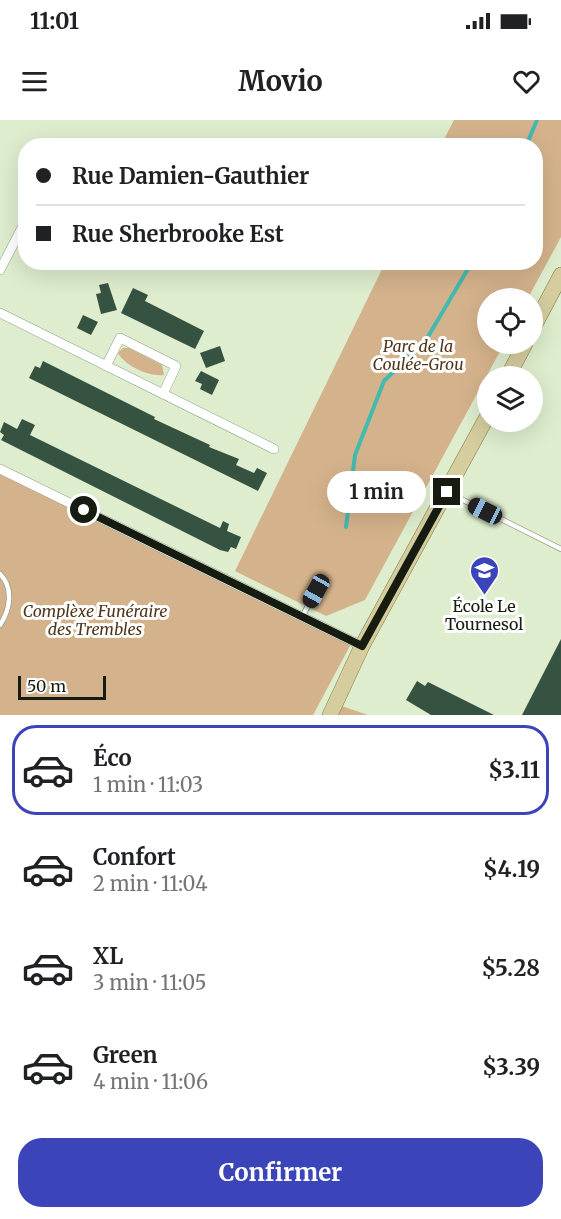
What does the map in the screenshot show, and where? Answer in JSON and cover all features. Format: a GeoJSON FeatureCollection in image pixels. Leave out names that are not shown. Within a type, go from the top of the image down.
{"type":"FeatureCollection","features":[{"type":"Feature","properties":{"kind":"main road"},"geometry":{"type":"LineString","coordinates":[[543,314],[557,293],[561,275]]}},
{"type":"Feature","properties":{"kind":"main road"},"geometry":{"type":"LineString","coordinates":[[330,715],[362,646],[479,432]]}},
{"type":"Feature","properties":{"kind":"street"},"geometry":{"type":"LineString","coordinates":[[0,270],[18,235]]}},
{"type":"Feature","properties":{"kind":"street"},"geometry":{"type":"LineString","coordinates":[[0,313],[274,449]]}},
{"type":"Feature","properties":{"kind":"street"},"geometry":{"type":"LineString","coordinates":[[106,366],[120,338],[176,366],[163,394]]}},
{"type":"Feature","properties":{"kind":"street"},"geometry":{"type":"LineString","coordinates":[[0,469],[362,646]]}},
{"type":"Feature","properties":{"kind":"lane"},"geometry":{"type":"LineString","coordinates":[[447,492],[561,549]]}},
{"type":"Feature","properties":{"kind":"lane"},"geometry":{"type":"LineString","coordinates":[[0,574],[9,594],[9,609],[0,625]]}},
{"type":"Feature","properties":{"kind":"lane"},"geometry":{"type":"LineString","coordinates":[[302,617],[316,591]]}},
{"type":"Feature","properties":{"kind":"green space","name":"Parc de la Coulée-Grou"},"geometry":{"type":"Polygon","coordinates":[[[454,120],[561,120],[561,237],[533,288],[477,288],[477,354],[499,354],[492,366],[477,366],[477,394],[365,600],[326,616],[235,571],[382,270],[543,270],[543,138],[445,138],[454,120]]]}},
{"type":"Feature","properties":{"kind":"green space"},"geometry":{"type":"Polygon","coordinates":[[[123,348],[129,348],[162,365],[164,375],[151,374],[132,366],[118,353],[123,348]]]}},
{"type":"Feature","properties":{"kind":"green space","name":"Complèxe Funéraire des Trembles"},"geometry":{"type":"Polygon","coordinates":[[[0,469],[351,644],[313,715],[0,715],[0,469]]]}},
{"type":"Feature","properties":{"kind":"green space"},"geometry":{"type":"Polygon","coordinates":[[[336,704],[368,715],[330,715],[336,704]]]}},
{"type":"Feature","properties":{"kind":"building"},"geometry":{"type":"Polygon","coordinates":[[[108,283],[117,310],[101,314],[96,294],[101,293],[99,285],[108,283]]]}},
{"type":"Feature","properties":{"kind":"building"},"geometry":{"type":"Polygon","coordinates":[[[133,288],[148,295],[145,301],[204,331],[195,349],[121,313],[133,288]]]}},
{"type":"Feature","properties":{"kind":"building"},"geometry":{"type":"Polygon","coordinates":[[[83,315],[98,322],[91,335],[77,328],[83,315]]]}},
{"type":"Feature","properties":{"kind":"building"},"geometry":{"type":"Polygon","coordinates":[[[220,346],[225,361],[206,368],[200,353],[220,346]]]}},
{"type":"Feature","properties":{"kind":"building"},"geometry":{"type":"Polygon","coordinates":[[[43,361],[155,417],[154,419],[210,445],[209,447],[239,459],[236,465],[254,473],[257,468],[267,473],[258,491],[29,378],[35,366],[40,368],[43,361]]]}},
{"type":"Feature","properties":{"kind":"building"},"geometry":{"type":"Polygon","coordinates":[[[201,371],[219,380],[212,395],[200,389],[202,384],[195,381],[201,371]]]}},
{"type":"Feature","properties":{"kind":"building"},"geometry":{"type":"Polygon","coordinates":[[[22,419],[35,425],[30,435],[220,528],[223,521],[229,524],[227,531],[241,537],[236,549],[231,547],[228,552],[220,550],[1,440],[4,435],[0,432],[4,422],[17,429],[22,419]]]}},
{"type":"Feature","properties":{"kind":"building"},"geometry":{"type":"Polygon","coordinates":[[[561,639],[561,715],[522,715],[561,639]]]}},
{"type":"Feature","properties":{"kind":"building"},"geometry":{"type":"Polygon","coordinates":[[[417,681],[425,686],[428,682],[494,715],[431,715],[406,700],[417,681]]]}},
{"type":"Feature","properties":{"kind":"waterway"},"geometry":{"type":"LineString","coordinates":[[529,138],[537,120]]}},
{"type":"Feature","properties":{"kind":"waterway"},"geometry":{"type":"LineString","coordinates":[[346,527],[355,455],[384,381],[426,340],[467,270]]}},
{"type":"Feature","properties":{"kind":"place","name":"École Le Tournesol"},"geometry":{"type":"Point","coordinates":[484,596]}},
{"type":"Feature","properties":{"kind":"route"},"geometry":{"type":"LineString","coordinates":[[84,510],[362,646],[447,492]]}}]}
